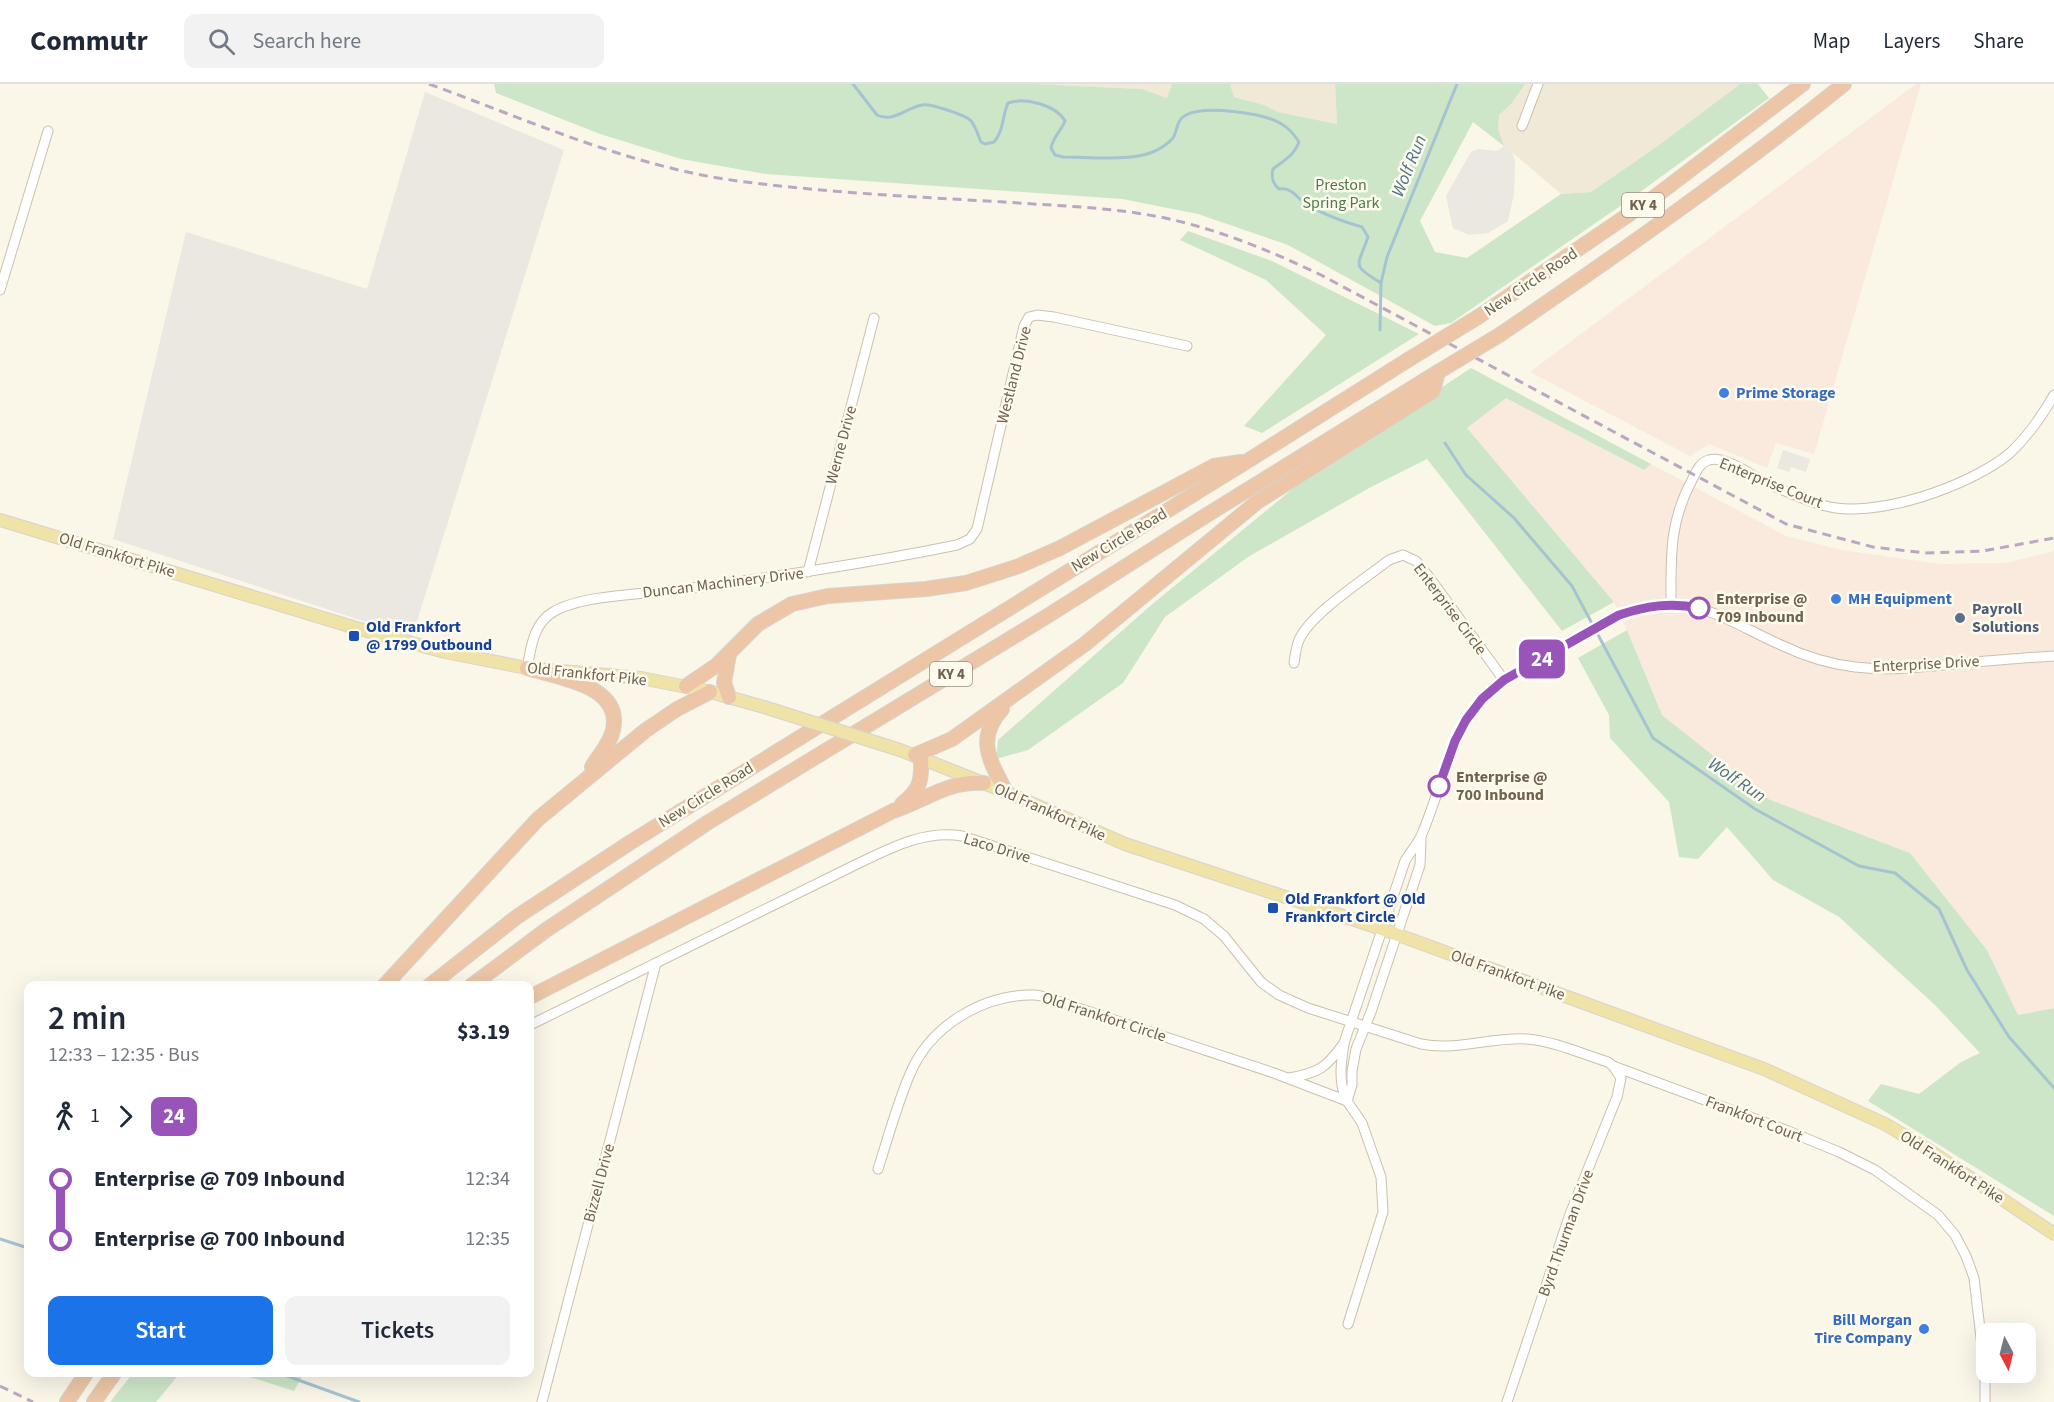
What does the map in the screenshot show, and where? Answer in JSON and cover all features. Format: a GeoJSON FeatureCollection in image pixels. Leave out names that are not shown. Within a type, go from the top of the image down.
{"type":"FeatureCollection","features":[{"type":"Feature","properties":{"kind":"highway","name":"New Circle Road"},"geometry":{"type":"LineString","coordinates":[[435,981],[518,916],[631,842],[1478,317],[1656,196],[1803,84]]}},
{"type":"Feature","properties":{"kind":"highway","name":"New Circle Road"},"geometry":{"type":"LineString","coordinates":[[478,981],[546,930],[707,823],[1049,615],[1501,334],[1600,267],[1727,176],[1844,84]]}},
{"type":"Feature","properties":{"kind":"highway"},"geometry":{"type":"LineString","coordinates":[[893,811],[917,790],[922,772],[918,757],[952,739],[1085,644],[1257,502],[1433,391],[1438,372]]}},
{"type":"Feature","properties":{"kind":"highway"},"geometry":{"type":"LineString","coordinates":[[686,686],[712,669],[758,624],[798,602],[828,596],[926,589],[966,583],[1019,566],[1060,548],[1214,466],[1249,460]]}},
{"type":"Feature","properties":{"kind":"highway"},"geometry":{"type":"LineString","coordinates":[[729,697],[724,683],[730,652]]}},
{"type":"Feature","properties":{"kind":"highway"},"geometry":{"type":"LineString","coordinates":[[527,668],[594,689],[603,696],[612,710],[613,732],[587,777]]}},
{"type":"Feature","properties":{"kind":"highway"},"geometry":{"type":"LineString","coordinates":[[389,981],[538,819],[646,730],[677,709],[710,692]]}},
{"type":"Feature","properties":{"kind":"highway"},"geometry":{"type":"LineString","coordinates":[[1006,792],[988,753],[987,734],[993,719],[1011,698]]}},
{"type":"Feature","properties":{"kind":"highway"},"geometry":{"type":"LineString","coordinates":[[534,995],[893,811],[951,786],[966,782],[984,783]]}},
{"type":"Feature","properties":{"kind":"highway"},"geometry":{"type":"LineString","coordinates":[[67,1402],[84,1377]]}},
{"type":"Feature","properties":{"kind":"highway"},"geometry":{"type":"LineString","coordinates":[[94,1402],[111,1377]]}},
{"type":"Feature","properties":{"kind":"main road","name":"Old Frankfort Pike"},"geometry":{"type":"LineString","coordinates":[[0,520],[356,628],[445,652],[527,668],[641,678],[686,686],[764,707],[900,750],[1006,792],[1125,844],[1382,929],[1709,1047],[1848,1106],[1929,1150],[2054,1234]]}},
{"type":"Feature","properties":{"kind":"street"},"geometry":{"type":"LineString","coordinates":[[1522,126],[1538,84]]}},
{"type":"Feature","properties":{"kind":"street"},"geometry":{"type":"LineString","coordinates":[[0,290],[48,132]]}},
{"type":"Feature","properties":{"kind":"street","name":"Westland Drive"},"geometry":{"type":"LineString","coordinates":[[957,545],[970,539],[977,529],[1022,335],[1029,317],[1037,315],[1054,317],[1187,346]]}},
{"type":"Feature","properties":{"kind":"street","name":"Werne Drive"},"geometry":{"type":"LineString","coordinates":[[808,572],[874,318]]}},
{"type":"Feature","properties":{"kind":"street","name":"Enterprise Court"},"geometry":{"type":"LineString","coordinates":[[1671,603],[1672,534],[1676,517],[1696,472],[1701,464],[1708,460],[1728,462],[1764,482],[1825,506],[1853,510],[1890,505],[1942,491],[1977,475],[2009,453],[2039,421],[2054,395]]}},
{"type":"Feature","properties":{"kind":"street","name":"Duncan Machinery Drive"},"geometry":{"type":"LineString","coordinates":[[527,668],[535,633],[541,622],[552,612],[565,607],[620,596],[808,572],[957,545]]}},
{"type":"Feature","properties":{"kind":"street","name":"Enterprise Circle"},"geometry":{"type":"LineString","coordinates":[[1294,663],[1299,641],[1306,628],[1318,616],[1389,560],[1404,555],[1416,561],[1429,577],[1504,680]]}},
{"type":"Feature","properties":{"kind":"street","name":"Enterprise Drive"},"geometry":{"type":"LineString","coordinates":[[1382,929],[1405,861],[1421,836],[1449,757],[1461,731],[1482,699],[1504,680],[1604,622],[1636,609],[1671,603],[1701,608],[1803,655],[1854,667],[1912,668],[2054,656]]}},
{"type":"Feature","properties":{"kind":"street","name":"Laco Drive"},"geometry":{"type":"LineString","coordinates":[[534,1023],[903,843],[926,837],[953,834],[1176,905],[1196,914],[1224,936],[1261,982],[1279,995],[1308,1008],[1352,1022]]}},
{"type":"Feature","properties":{"kind":"street","name":"Enterprise Drive"},"geometry":{"type":"LineString","coordinates":[[1396,935],[1420,865],[1421,836]]}},
{"type":"Feature","properties":{"kind":"street"},"geometry":{"type":"LineString","coordinates":[[1348,1324],[1383,1212],[1381,1177],[1362,1123],[1343,1092],[1341,1079],[1344,1043],[1382,929]]}},
{"type":"Feature","properties":{"kind":"street"},"geometry":{"type":"LineString","coordinates":[[1347,1101],[1352,1085],[1353,1060],[1396,935]]}},
{"type":"Feature","properties":{"kind":"street","name":"Bizzell Drive"},"geometry":{"type":"LineString","coordinates":[[542,1402],[656,963]]}},
{"type":"Feature","properties":{"kind":"street","name":"Old Frankfort Circle"},"geometry":{"type":"LineString","coordinates":[[878,1169],[910,1073],[924,1049],[956,1018],[985,1003],[1006,997],[1037,994],[1289,1078],[1347,1101]]}},
{"type":"Feature","properties":{"kind":"street","name":"Frankfort Court"},"geometry":{"type":"LineString","coordinates":[[1352,1022],[1438,1048],[1512,1040],[1542,1041],[1608,1062],[1613,1066],[1788,1131],[1875,1170],[1938,1215],[1955,1235],[1966,1256],[1974,1278],[1985,1372],[1985,1402]]}},
{"type":"Feature","properties":{"kind":"street"},"geometry":{"type":"LineString","coordinates":[[1289,1078],[1309,1075],[1327,1065],[1344,1043]]}},
{"type":"Feature","properties":{"kind":"street","name":"Byrd Thurman Drive"},"geometry":{"type":"LineString","coordinates":[[1507,1402],[1570,1214],[1617,1097],[1621,1078],[1613,1066]]}},
{"type":"Feature","properties":{"kind":"shaded area"},"geometry":{"type":"Polygon","coordinates":[[[1035,84],[1172,84],[1167,98],[1142,89],[1035,84]]]}},
{"type":"Feature","properties":{"kind":"shaded area"},"geometry":{"type":"Polygon","coordinates":[[[1230,84],[1335,84],[1337,124],[1278,112],[1264,105],[1234,97],[1230,84]]]}},
{"type":"Feature","properties":{"kind":"shaded area"},"geometry":{"type":"Polygon","coordinates":[[[1487,84],[1740,84],[1659,145],[1591,192],[1561,194],[1473,122],[1487,84]]]}},
{"type":"Feature","properties":{"kind":"shaded area"},"geometry":{"type":"Polygon","coordinates":[[[1916,84],[1921,84],[1814,454],[1776,443],[1767,468],[1709,444],[1690,456],[1530,372],[1916,84]]]}},
{"type":"Feature","properties":{"kind":"shaded area"},"geometry":{"type":"Polygon","coordinates":[[[425,92],[564,150],[412,637],[113,539],[186,232],[367,289],[425,92]]]}},
{"type":"Feature","properties":{"kind":"shaded area"},"geometry":{"type":"Polygon","coordinates":[[[1504,146],[1512,152],[1515,161],[1514,194],[1508,221],[1488,233],[1469,235],[1453,228],[1446,196],[1471,152],[1478,149],[1497,151],[1504,146]]]}},
{"type":"Feature","properties":{"kind":"shaded area"},"geometry":{"type":"Polygon","coordinates":[[[1506,397],[1644,470],[1651,464],[1786,536],[1841,550],[1941,564],[2005,563],[2054,551],[2054,1008],[2018,1015],[1987,950],[1910,853],[1768,799],[1662,715],[1614,602],[1467,428],[1506,397]]]}},
{"type":"Feature","properties":{"kind":"shaded area"},"geometry":{"type":"Polygon","coordinates":[[[1783,450],[1810,459],[1806,472],[1791,467],[1789,472],[1777,468],[1783,450]]]}},
{"type":"Feature","properties":{"kind":"green space","name":"Preston Spring Park"},"geometry":{"type":"Polygon","coordinates":[[[494,84],[1035,84],[1142,89],[1167,98],[1172,84],[1230,84],[1234,97],[1264,105],[1278,112],[1337,124],[1335,84],[1525,84],[1511,104],[1499,115],[1498,129],[1504,146],[1473,122],[1420,221],[1435,252],[1467,258],[1561,194],[1591,192],[1659,145],[1740,84],[1758,84],[1769,98],[1636,195],[1451,323],[1435,326],[1288,245],[1198,214],[1122,199],[766,174],[681,159],[600,134],[496,93],[494,84]]]}},
{"type":"Feature","properties":{"kind":"green space"},"geometry":{"type":"Polygon","coordinates":[[[1188,231],[1272,261],[1419,334],[1262,433],[1244,426],[1326,335],[1266,280],[1180,240],[1188,231]]]}},
{"type":"Feature","properties":{"kind":"green space"},"geometry":{"type":"Polygon","coordinates":[[[1471,368],[1651,464],[1644,470],[1506,398],[1467,428],[1614,602],[1562,631],[1427,459],[1371,487],[1248,557],[1165,617],[1123,683],[1028,750],[996,759],[998,740],[1150,606],[1312,473],[1471,368]]]}},
{"type":"Feature","properties":{"kind":"green space"},"geometry":{"type":"Polygon","coordinates":[[[1627,630],[1662,715],[1768,799],[1910,853],[1987,950],[2018,1015],[2054,1008],[2054,1216],[1868,1101],[1881,1084],[1919,1094],[1961,1062],[1980,1053],[1936,1006],[1839,917],[1773,880],[1727,827],[1698,859],[1679,857],[1669,802],[1610,738],[1609,715],[1578,658],[1627,630]]]}},
{"type":"Feature","properties":{"kind":"green space"},"geometry":{"type":"Polygon","coordinates":[[[130,1377],[177,1377],[156,1402],[110,1402],[130,1377]]]}},
{"type":"Feature","properties":{"kind":"green space"},"geometry":{"type":"Polygon","coordinates":[[[250,1377],[302,1377],[294,1391],[250,1377]]]}},
{"type":"Feature","properties":{"kind":"waterway"},"geometry":{"type":"LineString","coordinates":[[853,84],[877,115],[894,116],[922,105],[939,108],[971,121],[981,142],[985,144],[994,142],[997,138],[1008,103],[1023,101],[1040,104],[1061,115],[1065,121],[1051,148],[1055,155],[1063,157],[1120,158],[1156,151],[1173,138],[1180,120],[1195,112],[1219,110],[1272,119],[1286,127],[1299,142],[1291,154],[1273,169],[1272,177],[1275,184],[1279,189],[1290,191],[1324,214],[1362,227],[1368,237],[1359,264],[1364,272],[1381,283]]}},
{"type":"Feature","properties":{"kind":"waterway","name":"Wolf Run"},"geometry":{"type":"LineString","coordinates":[[1380,330],[1381,283],[1387,257],[1457,84]]}},
{"type":"Feature","properties":{"kind":"waterway","name":"Wolf Run"},"geometry":{"type":"LineString","coordinates":[[1445,443],[1466,475],[1514,518],[1572,586],[1653,738],[1755,809],[1859,866],[1895,873],[1939,909],[1967,970],[2009,1037],[2054,1088]]}},
{"type":"Feature","properties":{"kind":"waterway"},"geometry":{"type":"LineString","coordinates":[[0,1239],[24,1247]]}},
{"type":"Feature","properties":{"kind":"waterway"},"geometry":{"type":"LineString","coordinates":[[290,1377],[359,1402]]}},
{"type":"Feature","properties":{"kind":"railway"},"geometry":{"type":"LineString","coordinates":[[429,84],[585,142],[665,167],[705,176],[843,192],[1105,209],[1145,214],[1185,223],[1245,242],[1321,275],[1786,524],[1873,547],[1925,553],[1983,551],[2054,538]]}},
{"type":"Feature","properties":{"kind":"railway"},"geometry":{"type":"LineString","coordinates":[[0,1386],[33,1402]]}},
{"type":"Feature","properties":{"kind":"bus line","name":"24"},"geometry":{"type":"LineString","coordinates":[[1439,786],[1455,741],[1466,720],[1482,699],[1504,680],[1619,615],[1636,609],[1671,603],[1699,608]]}},
{"type":"Feature","properties":{"kind":"place","name":"Prime Storage"},"geometry":{"type":"Point","coordinates":[1724,393]}},
{"type":"Feature","properties":{"kind":"place","name":"MH Equipment"},"geometry":{"type":"Point","coordinates":[1836,599]}},
{"type":"Feature","properties":{"kind":"place","name":"Enterprise @ 709 Inbound"},"geometry":{"type":"Point","coordinates":[1699,608]}},
{"type":"Feature","properties":{"kind":"place","name":"Payroll Solutions"},"geometry":{"type":"Point","coordinates":[1960,618]}},
{"type":"Feature","properties":{"kind":"place","name":"Old Frankfort @ 1799 Outbound"},"geometry":{"type":"Point","coordinates":[354,636]}},
{"type":"Feature","properties":{"kind":"place","name":"Enterprise @ 700 Inbound"},"geometry":{"type":"Point","coordinates":[1439,786]}},
{"type":"Feature","properties":{"kind":"place","name":"Old Frankfort @ Old Frankfort Circle"},"geometry":{"type":"Point","coordinates":[1273,908]}},
{"type":"Feature","properties":{"kind":"place","name":"Bill Morgan Tire Company"},"geometry":{"type":"Point","coordinates":[1924,1329]}}]}
